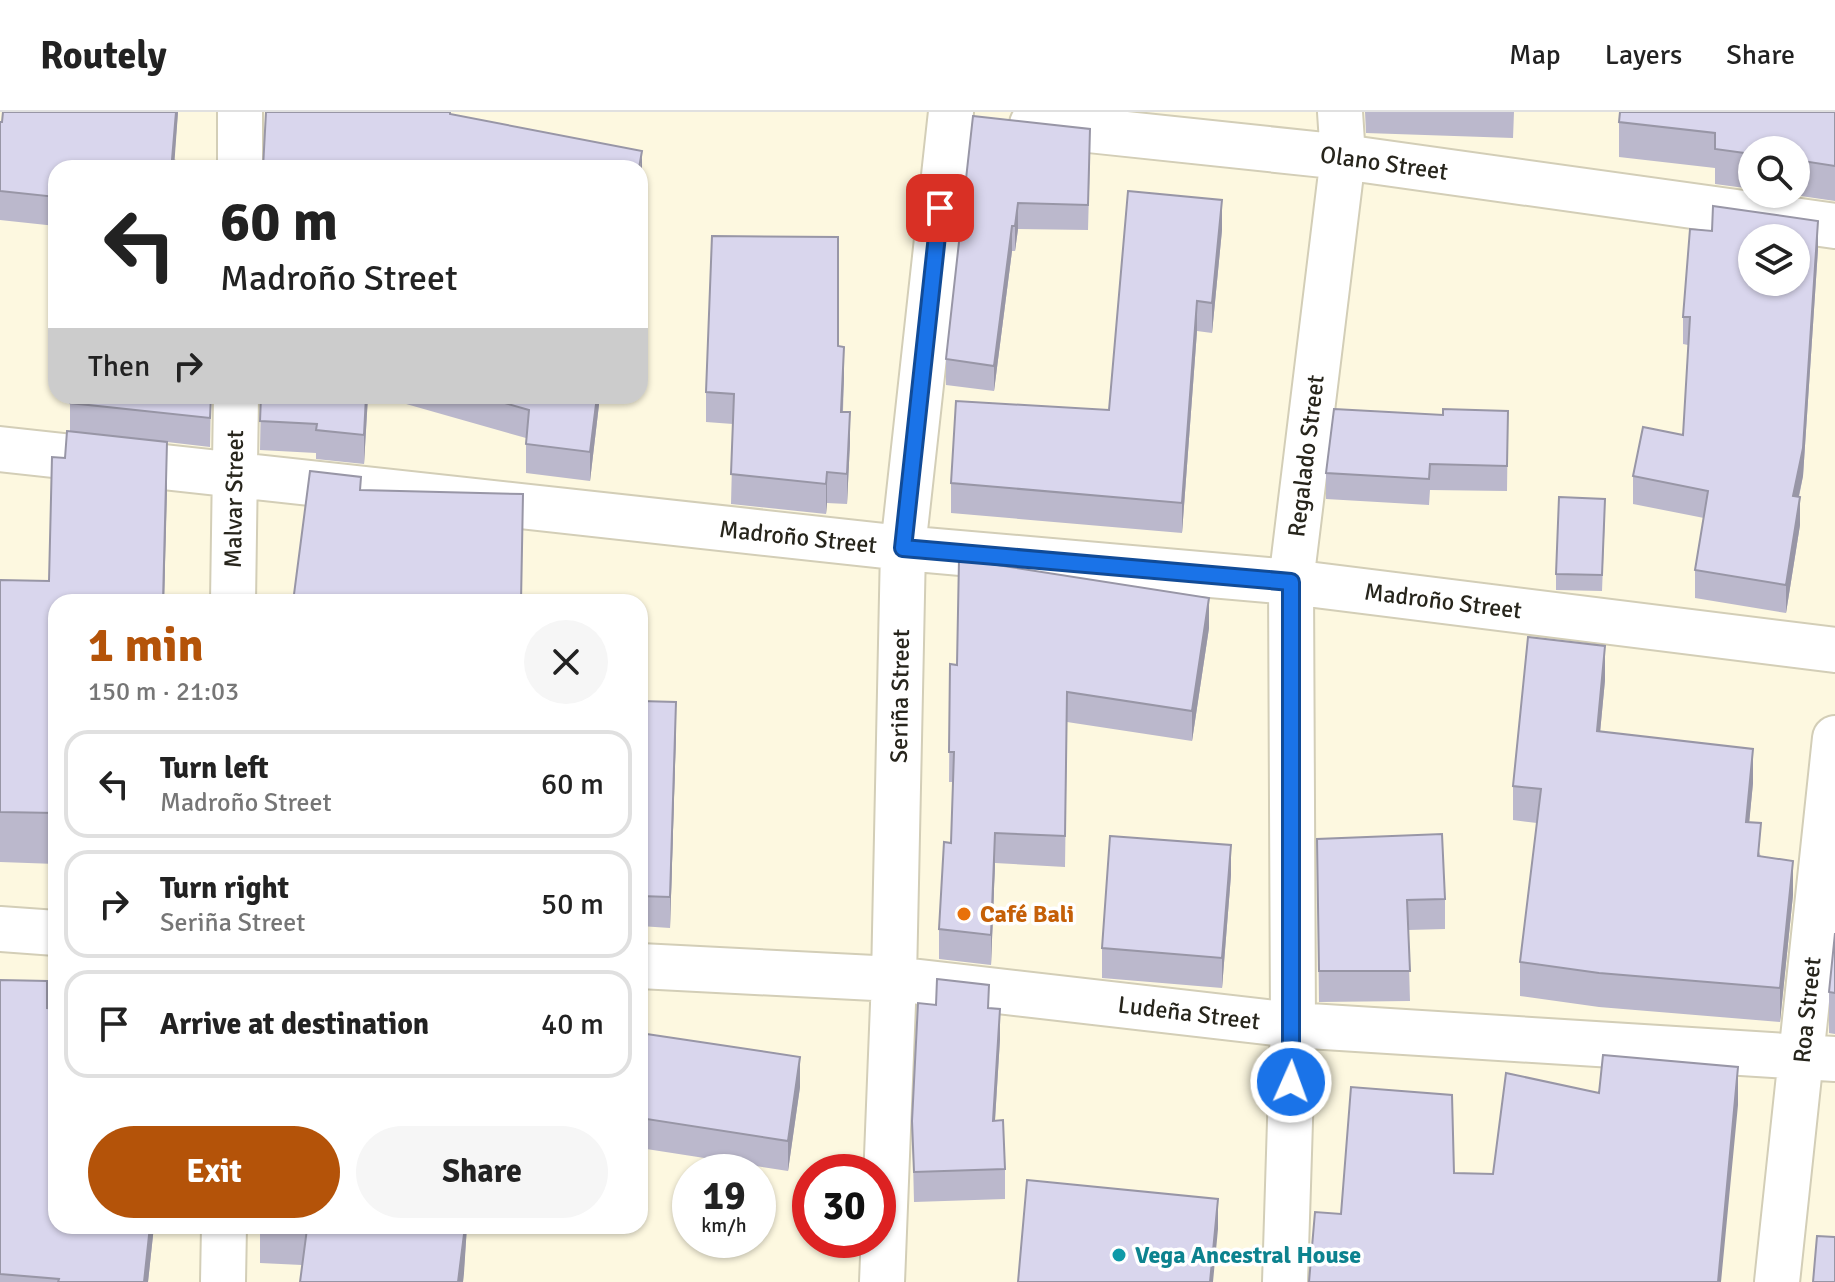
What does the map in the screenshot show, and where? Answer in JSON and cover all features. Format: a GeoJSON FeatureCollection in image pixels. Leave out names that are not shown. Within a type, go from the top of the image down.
{"type":"FeatureCollection","features":[{"type":"Feature","properties":{"kind":"street"},"geometry":{"type":"LineString","coordinates":[[240,112],[240,160]]}},
{"type":"Feature","properties":{"kind":"street","name":"Regalado Street"},"geometry":{"type":"LineString","coordinates":[[1285,1282],[1293,1025],[1291,582],[1343,157],[1340,112]]}},
{"type":"Feature","properties":{"kind":"street","name":"Olano Street"},"geometry":{"type":"LineString","coordinates":[[962,116],[1343,157],[1835,226]]}},
{"type":"Feature","properties":{"kind":"street","name":"Seriña Street"},"geometry":{"type":"LineString","coordinates":[[882,1282],[894,979],[903,548],[962,116]]}},
{"type":"Feature","properties":{"kind":"street","name":"Malvar Street"},"geometry":{"type":"LineString","coordinates":[[233,594],[236,404]]}},
{"type":"Feature","properties":{"kind":"street","name":"Madroño Street"},"geometry":{"type":"LineString","coordinates":[[0,449],[903,548],[1291,582],[1835,650]]}},
{"type":"Feature","properties":{"kind":"street","name":"Roa Street"},"geometry":{"type":"LineString","coordinates":[[1777,1282],[1819,1057],[1835,738]]}},
{"type":"Feature","properties":{"kind":"street"},"geometry":{"type":"LineString","coordinates":[[0,929],[48,932]]}},
{"type":"Feature","properties":{"kind":"street","name":"Ludeña Street"},"geometry":{"type":"LineString","coordinates":[[648,966],[894,979],[1293,1025],[1819,1057]]}},
{"type":"Feature","properties":{"kind":"street"},"geometry":{"type":"LineString","coordinates":[[223,1282],[224,1234]]}},
{"type":"Feature","properties":{"kind":"building"},"geometry":{"type":"Polygon","coordinates":[[[3,112],[176,112],[172,160],[48,160],[48,196],[0,191],[3,112]]]}},
{"type":"Feature","properties":{"kind":"building"},"geometry":{"type":"Polygon","coordinates":[[[266,112],[450,112],[642,151],[640,160],[263,160],[266,112]]]}},
{"type":"Feature","properties":{"kind":"building"},"geometry":{"type":"Polygon","coordinates":[[[1620,112],[1835,112],[1835,166],[1810,162],[1810,136],[1738,136],[1738,152],[1715,149],[1715,133],[1619,122],[1620,112]]]}},
{"type":"Feature","properties":{"kind":"building"},"geometry":{"type":"Polygon","coordinates":[[[973,116],[1090,129],[1088,205],[1018,203],[1015,226],[1012,226],[994,366],[946,359],[973,116]]]}},
{"type":"Feature","properties":{"kind":"building"},"geometry":{"type":"Polygon","coordinates":[[[1128,191],[1222,200],[1212,303],[1197,301],[1182,503],[951,483],[956,401],[1109,410],[1128,191]]]}},
{"type":"Feature","properties":{"kind":"building"},"geometry":{"type":"Polygon","coordinates":[[[1713,206],[1818,221],[1803,448],[1793,496],[1800,497],[1786,585],[1695,570],[1708,491],[1633,476],[1643,427],[1683,435],[1690,317],[1683,317],[1690,229],[1712,231],[1713,206]]]}},
{"type":"Feature","properties":{"kind":"building"},"geometry":{"type":"Polygon","coordinates":[[[712,236],[838,237],[838,346],[844,347],[841,412],[850,412],[847,474],[827,472],[826,484],[731,474],[734,394],[706,392],[712,236]]]}},
{"type":"Feature","properties":{"kind":"building"},"geometry":{"type":"Polygon","coordinates":[[[79,404],[211,404],[210,418],[79,404]]]}},
{"type":"Feature","properties":{"kind":"building"},"geometry":{"type":"Polygon","coordinates":[[[261,404],[366,404],[364,435],[316,430],[317,424],[260,421],[261,404]]]}},
{"type":"Feature","properties":{"kind":"building"},"geometry":{"type":"Polygon","coordinates":[[[508,404],[596,404],[590,452],[526,444],[529,410],[508,404]]]}},
{"type":"Feature","properties":{"kind":"building"},"geometry":{"type":"Polygon","coordinates":[[[1334,409],[1443,415],[1443,409],[1508,411],[1507,466],[1430,464],[1429,479],[1326,473],[1334,409]]]}},
{"type":"Feature","properties":{"kind":"building"},"geometry":{"type":"Polygon","coordinates":[[[67,431],[167,442],[163,594],[48,594],[48,813],[0,812],[0,580],[49,581],[52,457],[65,458],[67,431]]]}},
{"type":"Feature","properties":{"kind":"building"},"geometry":{"type":"Polygon","coordinates":[[[310,471],[361,477],[360,490],[523,494],[521,594],[294,594],[310,471]]]}},
{"type":"Feature","properties":{"kind":"building"},"geometry":{"type":"Polygon","coordinates":[[[1559,497],[1605,499],[1602,575],[1556,574],[1559,497]]]}},
{"type":"Feature","properties":{"kind":"building"},"geometry":{"type":"Polygon","coordinates":[[[959,559],[1209,598],[1192,711],[1067,692],[1065,836],[995,833],[991,935],[939,929],[944,842],[951,843],[954,752],[949,752],[950,664],[957,665],[959,559]]]}},
{"type":"Feature","properties":{"kind":"building"},"geometry":{"type":"Polygon","coordinates":[[[1528,637],[1605,646],[1597,731],[1753,749],[1746,822],[1761,823],[1758,856],[1793,861],[1780,988],[1599,973],[1520,962],[1541,789],[1513,786],[1528,637]]]}},
{"type":"Feature","properties":{"kind":"building"},"geometry":{"type":"Polygon","coordinates":[[[648,701],[676,702],[670,897],[648,896],[648,701]]]}},
{"type":"Feature","properties":{"kind":"building"},"geometry":{"type":"Polygon","coordinates":[[[1442,834],[1445,899],[1407,900],[1410,971],[1319,971],[1317,839],[1442,834]]]}},
{"type":"Feature","properties":{"kind":"building"},"geometry":{"type":"Polygon","coordinates":[[[1110,836],[1231,845],[1222,958],[1102,948],[1110,836]]]}},
{"type":"Feature","properties":{"kind":"building"},"geometry":{"type":"Polygon","coordinates":[[[1835,933],[1835,993],[1829,992],[1835,933]]]}},
{"type":"Feature","properties":{"kind":"building"},"geometry":{"type":"Polygon","coordinates":[[[937,979],[989,985],[988,1008],[1000,1009],[993,1121],[1003,1120],[1005,1169],[914,1172],[912,1121],[918,1003],[936,1005],[937,979]]]}},
{"type":"Feature","properties":{"kind":"building"},"geometry":{"type":"Polygon","coordinates":[[[0,980],[47,981],[48,1234],[149,1234],[144,1282],[58,1282],[59,1279],[0,1274],[0,980]]]}},
{"type":"Feature","properties":{"kind":"building"},"geometry":{"type":"Polygon","coordinates":[[[648,1034],[800,1057],[788,1141],[648,1119],[648,1034]]]}},
{"type":"Feature","properties":{"kind":"building"},"geometry":{"type":"Polygon","coordinates":[[[1603,1055],[1738,1067],[1718,1282],[1309,1282],[1315,1212],[1341,1214],[1351,1087],[1452,1095],[1454,1173],[1493,1174],[1506,1073],[1599,1093],[1603,1055]]]}},
{"type":"Feature","properties":{"kind":"building","name":"Vega Ancestral House"},"geometry":{"type":"Polygon","coordinates":[[[1027,1180],[1218,1199],[1210,1282],[1018,1282],[1027,1180]]]}},
{"type":"Feature","properties":{"kind":"building"},"geometry":{"type":"Polygon","coordinates":[[[306,1234],[464,1234],[458,1282],[300,1282],[306,1234]]]}},
{"type":"Feature","properties":{"kind":"building"},"geometry":{"type":"Polygon","coordinates":[[[1817,1236],[1835,1237],[1835,1282],[1813,1282],[1817,1236]]]}},
{"type":"Feature","properties":{"kind":"place","name":"Café Bali"},"geometry":{"type":"Point","coordinates":[964,914]}},
{"type":"Feature","properties":{"kind":"place","name":"Vega Ancestral House"},"geometry":{"type":"Point","coordinates":[1119,1255]}},
{"type":"Feature","properties":{"kind":"route"},"geometry":{"type":"LineString","coordinates":[[940,208],[903,548],[1291,582],[1291,1082]]}}]}
